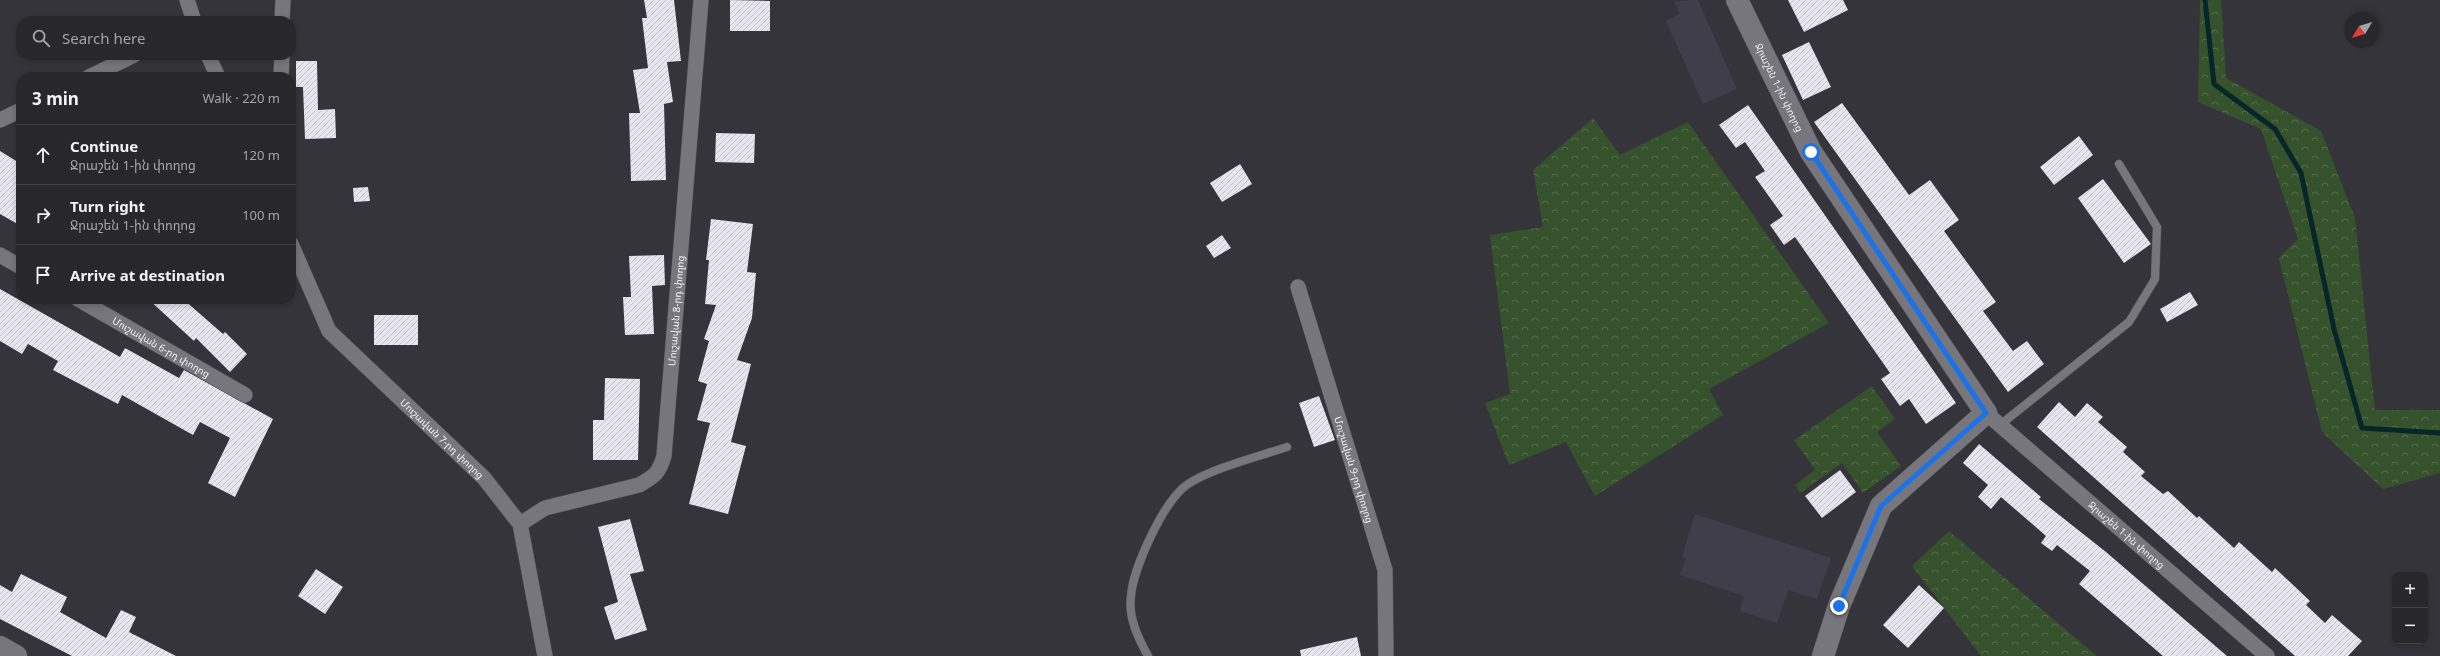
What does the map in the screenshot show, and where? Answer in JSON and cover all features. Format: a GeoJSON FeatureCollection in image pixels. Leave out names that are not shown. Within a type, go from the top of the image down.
{"type":"FeatureCollection","features":[{"type":"Feature","properties":{"kind":"street"},"geometry":{"type":"LineString","coordinates":[[187,0],[192,16]]}},
{"type":"Feature","properties":{"kind":"street"},"geometry":{"type":"LineString","coordinates":[[282,16],[283,0]]}},
{"type":"Feature","properties":{"kind":"street","name":"Մուշավան 8-րդ փողոց"},"geometry":{"type":"LineString","coordinates":[[520,524],[546,508],[639,485],[653,477],[660,469],[664,456],[701,0]]}},
{"type":"Feature","properties":{"kind":"street","name":"Ջրաշեն 1-ին փողոց"},"geometry":{"type":"LineString","coordinates":[[1737,0],[1811,152],[1993,419],[2267,656]]}},
{"type":"Feature","properties":{"kind":"street"},"geometry":{"type":"LineString","coordinates":[[99,72],[124,60]]}},
{"type":"Feature","properties":{"kind":"street"},"geometry":{"type":"LineString","coordinates":[[210,60],[216,72]]}},
{"type":"Feature","properties":{"kind":"street"},"geometry":{"type":"LineString","coordinates":[[281,72],[282,60]]}},
{"type":"Feature","properties":{"kind":"street"},"geometry":{"type":"LineString","coordinates":[[0,120],[16,112]]}},
{"type":"Feature","properties":{"kind":"street","name":"Մուշավան 7-րդ փողոց"},"geometry":{"type":"LineString","coordinates":[[296,255],[329,331],[484,478],[520,524],[545,656]]}},
{"type":"Feature","properties":{"kind":"street"},"geometry":{"type":"LineString","coordinates":[[0,256],[16,264]]}},
{"type":"Feature","properties":{"kind":"street","name":"Մուշավան 9-րդ փողոց"},"geometry":{"type":"LineString","coordinates":[[1298,287],[1386,570],[1386,656]]}},
{"type":"Feature","properties":{"kind":"street","name":"Մուշավան 6-րդ փողոց"},"geometry":{"type":"LineString","coordinates":[[87,304],[245,395]]}},
{"type":"Feature","properties":{"kind":"street"},"geometry":{"type":"LineString","coordinates":[[1823,656],[1839,606],[1881,506],[1993,419]]}},
{"type":"Feature","properties":{"kind":"street"},"geometry":{"type":"LineString","coordinates":[[0,647],[16,656]]}},
{"type":"Feature","properties":{"kind":"lane"},"geometry":{"type":"LineString","coordinates":[[1993,419],[2129,322],[2155,279],[2157,227],[2120,164]]}},
{"type":"Feature","properties":{"kind":"lane"},"geometry":{"type":"LineString","coordinates":[[1148,656],[1132,621],[1131,596],[1137,573],[1161,516],[1186,485],[1200,478],[1287,447]]}},
{"type":"Feature","properties":{"kind":"shaded area"},"geometry":{"type":"Polygon","coordinates":[[[1698,0],[1737,89],[1703,104],[1666,21],[1680,14],[1674,1],[1698,0]]]}},
{"type":"Feature","properties":{"kind":"shaded area"},"geometry":{"type":"Polygon","coordinates":[[[1695,514],[1831,558],[1817,599],[1788,590],[1777,623],[1740,611],[1744,596],[1680,575],[1686,558],[1682,557],[1695,514]]]}},
{"type":"Feature","properties":{"kind":"green space"},"geometry":{"type":"Polygon","coordinates":[[[2200,0],[2221,0],[2226,78],[2321,131],[2355,218],[2375,410],[2440,410],[2440,473],[2383,489],[2322,432],[2279,258],[2298,239],[2261,129],[2198,102],[2200,0]]]}},
{"type":"Feature","properties":{"kind":"green space"},"geometry":{"type":"Polygon","coordinates":[[[1593,118],[1620,155],[1688,122],[1829,323],[1709,389],[1723,415],[1595,496],[1566,442],[1509,465],[1485,403],[1510,394],[1490,235],[1543,227],[1533,170],[1593,118]]]}},
{"type":"Feature","properties":{"kind":"green space"},"geometry":{"type":"Polygon","coordinates":[[[1872,386],[1895,419],[1877,432],[1901,466],[1863,493],[1842,463],[1800,493],[1795,485],[1815,470],[1794,440],[1872,386]]]}},
{"type":"Feature","properties":{"kind":"green space"},"geometry":{"type":"Polygon","coordinates":[[[1949,531],[2097,656],[1981,656],[1912,566],[1949,531]]]}},
{"type":"Feature","properties":{"kind":"building"},"geometry":{"type":"Polygon","coordinates":[[[644,0],[674,0],[681,61],[667,62],[673,102],[664,104],[666,180],[631,181],[629,113],[640,113],[633,70],[648,68],[642,18],[647,18],[644,0]]]}},
{"type":"Feature","properties":{"kind":"building"},"geometry":{"type":"Polygon","coordinates":[[[730,0],[770,1],[770,31],[730,31],[730,0]]]}},
{"type":"Feature","properties":{"kind":"building"},"geometry":{"type":"Polygon","coordinates":[[[1788,0],[1843,0],[1848,10],[1804,32],[1788,0]]]}},
{"type":"Feature","properties":{"kind":"building"},"geometry":{"type":"Polygon","coordinates":[[[1809,42],[1831,87],[1803,100],[1782,55],[1809,42]]]}},
{"type":"Feature","properties":{"kind":"building"},"geometry":{"type":"Polygon","coordinates":[[[296,61],[317,61],[318,110],[335,109],[336,138],[305,139],[303,87],[296,87],[296,61]]]}},
{"type":"Feature","properties":{"kind":"building"},"geometry":{"type":"Polygon","coordinates":[[[1842,103],[1909,195],[1930,180],[1959,220],[1944,231],[1996,302],[1983,311],[2013,351],[2027,341],[2044,364],[2008,392],[1814,122],[1842,103]]]}},
{"type":"Feature","properties":{"kind":"building"},"geometry":{"type":"Polygon","coordinates":[[[1748,105],[1956,403],[1926,424],[1909,399],[1900,406],[1881,379],[1890,373],[1795,237],[1784,245],[1770,225],[1783,216],[1755,177],[1765,171],[1745,142],[1736,148],[1719,125],[1748,105]]]}},
{"type":"Feature","properties":{"kind":"building"},"geometry":{"type":"Polygon","coordinates":[[[716,133],[755,134],[754,163],[715,162],[716,133]]]}},
{"type":"Feature","properties":{"kind":"building"},"geometry":{"type":"Polygon","coordinates":[[[2079,136],[2093,155],[2054,185],[2040,167],[2079,136]]]}},
{"type":"Feature","properties":{"kind":"building"},"geometry":{"type":"Polygon","coordinates":[[[0,151],[16,161],[16,223],[0,214],[0,151]]]}},
{"type":"Feature","properties":{"kind":"building"},"geometry":{"type":"Polygon","coordinates":[[[1240,164],[1252,184],[1222,202],[1210,183],[1240,164]]]}},
{"type":"Feature","properties":{"kind":"building"},"geometry":{"type":"Polygon","coordinates":[[[2103,179],[2151,244],[2124,263],[2078,198],[2103,179]]]}},
{"type":"Feature","properties":{"kind":"building"},"geometry":{"type":"Polygon","coordinates":[[[368,187],[370,201],[354,202],[353,188],[368,187]]]}},
{"type":"Feature","properties":{"kind":"building"},"geometry":{"type":"Polygon","coordinates":[[[711,219],[753,224],[747,272],[756,273],[752,318],[737,360],[751,364],[731,442],[746,446],[728,514],[689,504],[710,423],[697,420],[707,384],[698,381],[709,341],[704,339],[716,305],[705,304],[709,260],[706,260],[711,219]]]}},
{"type":"Feature","properties":{"kind":"building"},"geometry":{"type":"Polygon","coordinates":[[[1222,235],[1231,248],[1214,258],[1206,246],[1222,235]]]}},
{"type":"Feature","properties":{"kind":"building"},"geometry":{"type":"Polygon","coordinates":[[[664,255],[665,285],[652,286],[654,334],[625,335],[623,297],[631,297],[629,256],[664,255]]]}},
{"type":"Feature","properties":{"kind":"building"},"geometry":{"type":"Polygon","coordinates":[[[0,289],[16,298],[16,304],[26,304],[120,357],[125,348],[179,378],[184,370],[273,419],[235,497],[208,483],[230,438],[200,422],[193,435],[122,395],[118,404],[53,370],[58,361],[28,344],[22,354],[0,341],[0,289]]]}},
{"type":"Feature","properties":{"kind":"building"},"geometry":{"type":"Polygon","coordinates":[[[2190,292],[2198,305],[2167,322],[2160,309],[2190,292]]]}},
{"type":"Feature","properties":{"kind":"building"},"geometry":{"type":"Polygon","coordinates":[[[153,304],[189,304],[223,334],[225,332],[247,354],[230,372],[196,338],[194,341],[153,304]]]}},
{"type":"Feature","properties":{"kind":"building"},"geometry":{"type":"Polygon","coordinates":[[[374,315],[418,315],[418,345],[374,345],[374,315]]]}},
{"type":"Feature","properties":{"kind":"building"},"geometry":{"type":"Polygon","coordinates":[[[605,378],[640,379],[638,460],[593,460],[593,420],[604,420],[605,378]]]}},
{"type":"Feature","properties":{"kind":"building"},"geometry":{"type":"Polygon","coordinates":[[[1319,396],[1335,440],[1314,447],[1299,403],[1319,396]]]}},
{"type":"Feature","properties":{"kind":"building"},"geometry":{"type":"Polygon","coordinates":[[[2059,402],[2075,417],[2087,403],[2103,417],[2098,422],[2127,447],[2123,452],[2145,472],[2141,476],[2163,494],[2168,491],[2197,518],[2199,516],[2234,548],[2239,542],[2272,572],[2275,568],[2310,601],[2306,605],[2325,623],[2332,615],[2362,641],[2348,656],[2295,656],[2037,427],[2059,402]]]}},
{"type":"Feature","properties":{"kind":"building"},"geometry":{"type":"Polygon","coordinates":[[[1979,444],[2041,497],[2039,499],[2106,552],[2227,656],[2163,656],[2079,584],[2090,571],[2057,545],[2052,551],[2041,543],[2046,536],[2001,497],[1991,509],[1978,497],[1988,485],[1963,463],[1979,444]]]}},
{"type":"Feature","properties":{"kind":"building"},"geometry":{"type":"Polygon","coordinates":[[[1840,470],[1856,492],[1822,518],[1805,496],[1840,470]]]}},
{"type":"Feature","properties":{"kind":"building"},"geometry":{"type":"Polygon","coordinates":[[[630,519],[644,571],[630,574],[647,630],[615,640],[604,607],[618,602],[598,527],[630,519]]]}},
{"type":"Feature","properties":{"kind":"building"},"geometry":{"type":"Polygon","coordinates":[[[316,569],[343,587],[325,614],[298,596],[316,569]]]}},
{"type":"Feature","properties":{"kind":"building"},"geometry":{"type":"Polygon","coordinates":[[[21,574],[67,597],[60,612],[106,638],[121,610],[136,617],[129,632],[176,656],[72,656],[0,619],[0,585],[12,592],[21,574]]]}},
{"type":"Feature","properties":{"kind":"building"},"geometry":{"type":"Polygon","coordinates":[[[1919,585],[1944,608],[1908,648],[1883,625],[1919,585]]]}},
{"type":"Feature","properties":{"kind":"building"},"geometry":{"type":"Polygon","coordinates":[[[1357,637],[1361,656],[1301,656],[1300,650],[1357,637]]]}},
{"type":"Feature","properties":{"kind":"waterway"},"geometry":{"type":"LineString","coordinates":[[2205,0],[2214,84],[2275,129],[2301,173],[2334,329],[2362,428],[2440,433]]}},
{"type":"Feature","properties":{"kind":"route"},"geometry":{"type":"LineString","coordinates":[[1811,152],[1986,413],[1881,506],[1839,606]]}}]}
